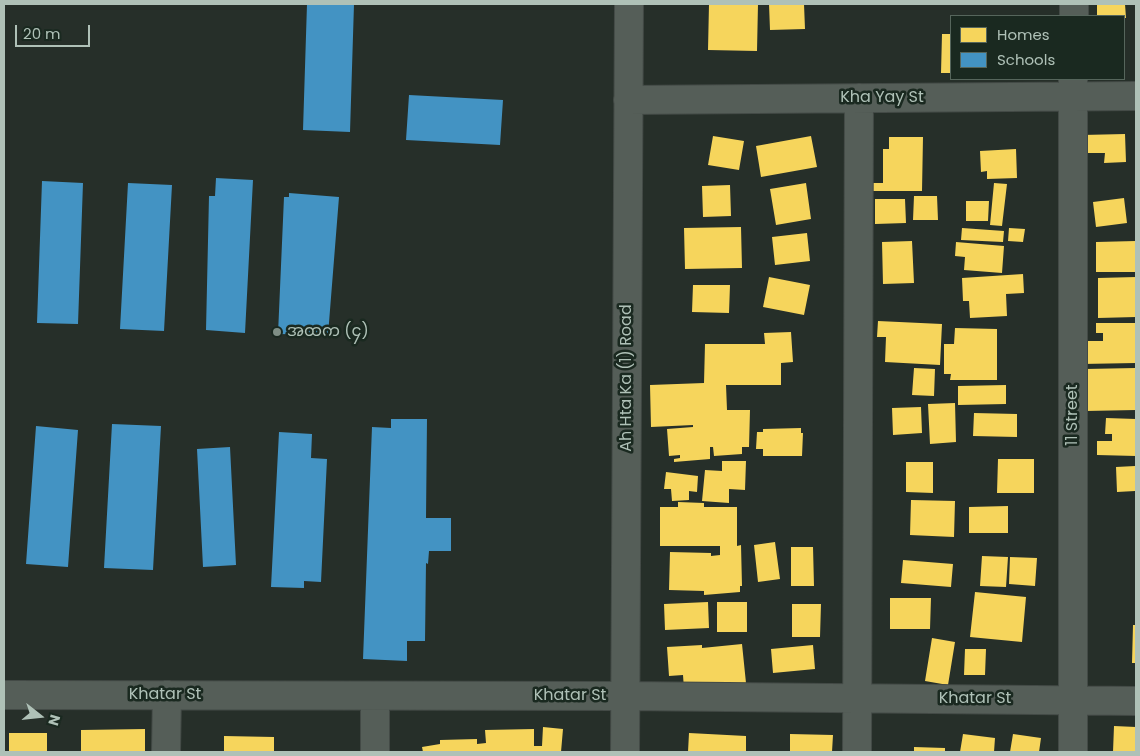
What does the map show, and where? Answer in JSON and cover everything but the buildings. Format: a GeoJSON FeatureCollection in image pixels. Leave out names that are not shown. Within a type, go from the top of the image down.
{"type":"FeatureCollection","features":[{"type":"Feature","properties":{"kind":"street","name":"Ah Hta Ka (1) Road"},"geometry":{"type":"LineString","coordinates":[[625,752],[628,4]]}},
{"type":"Feature","properties":{"kind":"street","name":"Kha Yay St"},"geometry":{"type":"LineString","coordinates":[[628,100],[859,98],[1073,88],[1136,96]]}},
{"type":"Feature","properties":{"kind":"street","name":"11 Street"},"geometry":{"type":"LineString","coordinates":[[1073,88],[1074,752]]}},
{"type":"Feature","properties":{"kind":"street"},"geometry":{"type":"LineString","coordinates":[[857,752],[859,98]]}},
{"type":"Feature","properties":{"kind":"street","name":"Khatar St"},"geometry":{"type":"LineString","coordinates":[[4,695],[625,696],[1136,701]]}},
{"type":"Feature","properties":{"kind":"street"},"geometry":{"type":"LineString","coordinates":[[166,752],[167,695]]}},
{"type":"Feature","properties":{"kind":"street"},"geometry":{"type":"LineString","coordinates":[[375,696],[375,752]]}},
{"type":"Feature","properties":{"kind":"place","name":"အထက (၄)"},"geometry":{"type":"Point","coordinates":[277,332]}}]}
